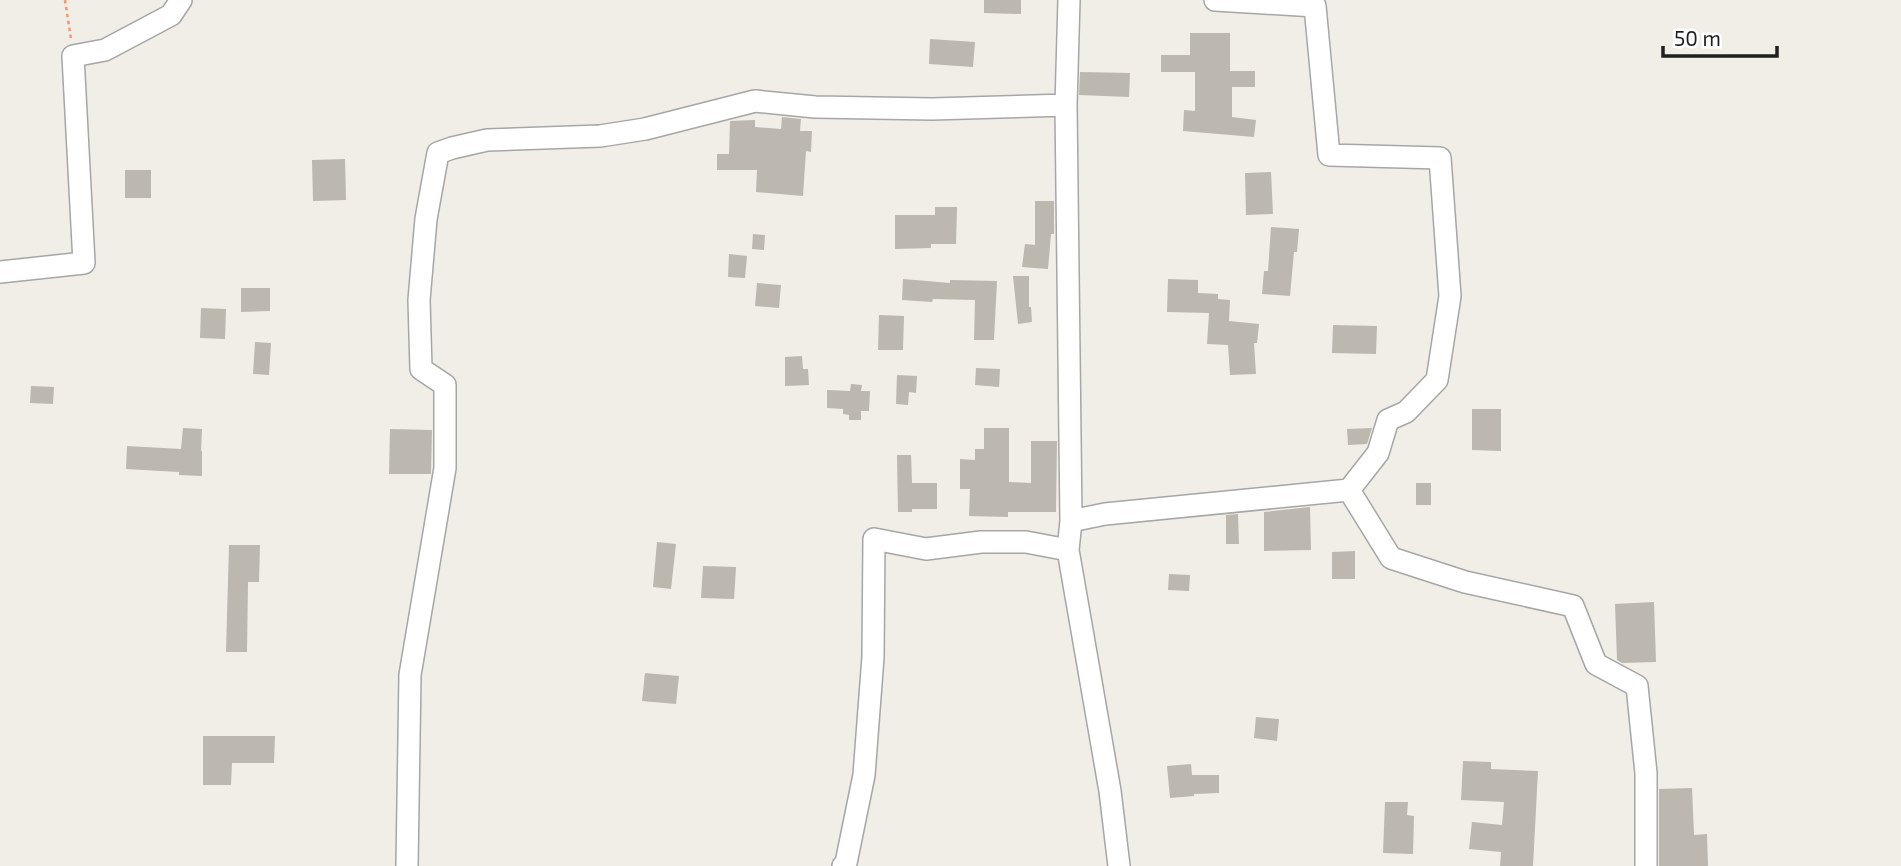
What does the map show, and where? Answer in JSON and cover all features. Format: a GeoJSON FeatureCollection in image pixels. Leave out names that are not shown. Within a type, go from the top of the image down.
{"type":"FeatureCollection","features":[{"type":"Feature","properties":{"kind":"street"},"geometry":{"type":"LineString","coordinates":[[0,272],[84,263],[73,56],[105,50],[171,15],[181,0]]}},
{"type":"Feature","properties":{"kind":"street"},"geometry":{"type":"LineString","coordinates":[[1069,0],[1066,105],[1071,522],[1068,550],[1110,791],[1119,866]]}},
{"type":"Feature","properties":{"kind":"street"},"geometry":{"type":"LineString","coordinates":[[1071,522],[1105,514],[1349,489],[1378,453],[1388,420],[1406,412],[1437,380],[1450,296],[1440,158],[1329,155],[1315,6],[1215,0]]}},
{"type":"Feature","properties":{"kind":"street"},"geometry":{"type":"LineString","coordinates":[[407,866],[410,675],[445,468],[445,385],[421,369],[419,300],[426,219],[438,153],[487,140],[600,136],[645,129],[755,101],[816,107],[932,109],[1066,105]]}},
{"type":"Feature","properties":{"kind":"street"},"geometry":{"type":"LineString","coordinates":[[1349,489],[1391,558],[1465,582],[1573,606],[1596,664],[1637,686],[1646,774],[1646,866]]}},
{"type":"Feature","properties":{"kind":"street"},"geometry":{"type":"LineString","coordinates":[[843,866],[846,863],[864,775],[873,657],[873,539],[926,549],[981,542],[1026,542],[1068,550]]}},
{"type":"Feature","properties":{"kind":"path"},"geometry":{"type":"LineString","coordinates":[[65,0],[73,56]]}},
{"type":"Feature","properties":{"kind":"building"},"geometry":{"type":"Polygon","coordinates":[[[984,0],[1021,0],[1021,14],[984,13],[984,0]]]}},
{"type":"Feature","properties":{"kind":"building"},"geometry":{"type":"Polygon","coordinates":[[[1190,33],[1230,33],[1230,71],[1255,71],[1255,87],[1232,87],[1232,117],[1256,120],[1254,137],[1183,131],[1184,110],[1195,111],[1195,72],[1161,72],[1161,55],[1190,55],[1190,33]]]}},
{"type":"Feature","properties":{"kind":"building"},"geometry":{"type":"Polygon","coordinates":[[[930,39],[975,42],[973,67],[929,64],[930,39]]]}},
{"type":"Feature","properties":{"kind":"building"},"geometry":{"type":"Polygon","coordinates":[[[1080,72],[1130,73],[1129,97],[1079,95],[1080,72]]]}},
{"type":"Feature","properties":{"kind":"building"},"geometry":{"type":"Polygon","coordinates":[[[782,117],[801,119],[800,131],[812,131],[811,152],[806,151],[803,196],[756,192],[757,170],[717,170],[717,154],[729,154],[730,121],[755,120],[755,127],[781,129],[782,117]]]}},
{"type":"Feature","properties":{"kind":"building"},"geometry":{"type":"Polygon","coordinates":[[[345,159],[346,200],[313,201],[312,160],[345,159]]]}},
{"type":"Feature","properties":{"kind":"building"},"geometry":{"type":"Polygon","coordinates":[[[125,170],[151,170],[151,198],[125,198],[125,170]]]}},
{"type":"Feature","properties":{"kind":"building"},"geometry":{"type":"Polygon","coordinates":[[[1271,172],[1273,214],[1246,215],[1245,173],[1271,172]]]}},
{"type":"Feature","properties":{"kind":"building"},"geometry":{"type":"Polygon","coordinates":[[[1035,201],[1054,201],[1054,234],[1051,234],[1048,269],[1022,267],[1025,244],[1035,245],[1035,201]]]}},
{"type":"Feature","properties":{"kind":"building"},"geometry":{"type":"Polygon","coordinates":[[[935,207],[957,207],[956,244],[895,249],[895,215],[935,215],[935,207]]]}},
{"type":"Feature","properties":{"kind":"building"},"geometry":{"type":"Polygon","coordinates":[[[1271,227],[1299,229],[1290,296],[1262,294],[1264,271],[1268,271],[1271,227]]]}},
{"type":"Feature","properties":{"kind":"building"},"geometry":{"type":"Polygon","coordinates":[[[753,234],[765,235],[764,250],[752,249],[753,234]]]}},
{"type":"Feature","properties":{"kind":"building"},"geometry":{"type":"Polygon","coordinates":[[[729,254],[747,256],[745,278],[728,277],[729,254]]]}},
{"type":"Feature","properties":{"kind":"building"},"geometry":{"type":"Polygon","coordinates":[[[1013,276],[1029,276],[1032,322],[1018,324],[1013,276]]]}},
{"type":"Feature","properties":{"kind":"building"},"geometry":{"type":"Polygon","coordinates":[[[903,279],[950,283],[950,280],[997,281],[994,340],[974,340],[975,300],[902,300],[903,279]]]}},
{"type":"Feature","properties":{"kind":"building"},"geometry":{"type":"Polygon","coordinates":[[[1168,279],[1198,280],[1198,293],[1218,294],[1218,299],[1230,300],[1229,321],[1259,324],[1257,343],[1254,343],[1256,374],[1230,375],[1228,345],[1207,344],[1209,313],[1167,312],[1168,279]]]}},
{"type":"Feature","properties":{"kind":"building"},"geometry":{"type":"Polygon","coordinates":[[[757,283],[781,285],[779,308],[755,306],[757,283]]]}},
{"type":"Feature","properties":{"kind":"building"},"geometry":{"type":"Polygon","coordinates":[[[241,288],[270,288],[270,311],[241,312],[241,288]]]}},
{"type":"Feature","properties":{"kind":"building"},"geometry":{"type":"Polygon","coordinates":[[[201,308],[226,309],[225,339],[200,338],[201,308]]]}},
{"type":"Feature","properties":{"kind":"building"},"geometry":{"type":"Polygon","coordinates":[[[879,315],[904,316],[903,350],[878,350],[879,315]]]}},
{"type":"Feature","properties":{"kind":"building"},"geometry":{"type":"Polygon","coordinates":[[[1333,325],[1377,326],[1376,354],[1332,353],[1333,325]]]}},
{"type":"Feature","properties":{"kind":"building"},"geometry":{"type":"Polygon","coordinates":[[[255,342],[271,343],[269,375],[253,374],[255,342]]]}},
{"type":"Feature","properties":{"kind":"building"},"geometry":{"type":"Polygon","coordinates":[[[802,356],[803,369],[808,369],[809,385],[785,386],[785,357],[802,356]]]}},
{"type":"Feature","properties":{"kind":"building"},"geometry":{"type":"Polygon","coordinates":[[[976,368],[1000,369],[999,387],[975,385],[976,368]]]}},
{"type":"Feature","properties":{"kind":"building"},"geometry":{"type":"Polygon","coordinates":[[[897,375],[917,376],[916,393],[909,392],[908,405],[896,404],[897,375]]]}},
{"type":"Feature","properties":{"kind":"building"},"geometry":{"type":"Polygon","coordinates":[[[851,384],[862,385],[861,391],[870,391],[869,411],[861,411],[861,420],[849,420],[849,415],[843,414],[843,409],[827,408],[827,390],[850,391],[851,384]]]}},
{"type":"Feature","properties":{"kind":"building"},"geometry":{"type":"Polygon","coordinates":[[[31,386],[54,387],[53,404],[30,403],[31,386]]]}},
{"type":"Feature","properties":{"kind":"building"},"geometry":{"type":"Polygon","coordinates":[[[1472,409],[1501,409],[1501,451],[1472,450],[1472,409]]]}},
{"type":"Feature","properties":{"kind":"building"},"geometry":{"type":"Polygon","coordinates":[[[183,428],[202,429],[202,476],[126,469],[127,446],[181,449],[183,428]]]}},
{"type":"Feature","properties":{"kind":"building"},"geometry":{"type":"Polygon","coordinates":[[[984,428],[1009,428],[1009,482],[1031,483],[1031,441],[1057,441],[1056,512],[1008,512],[1008,517],[969,516],[970,489],[960,489],[960,459],[975,460],[975,449],[984,449],[984,428]]]}},
{"type":"Feature","properties":{"kind":"building"},"geometry":{"type":"Polygon","coordinates":[[[1372,428],[1367,444],[1348,445],[1347,429],[1372,428]]]}},
{"type":"Feature","properties":{"kind":"building"},"geometry":{"type":"Polygon","coordinates":[[[390,429],[432,430],[431,474],[389,474],[390,429]]]}},
{"type":"Feature","properties":{"kind":"building"},"geometry":{"type":"Polygon","coordinates":[[[897,455],[911,455],[912,483],[937,483],[937,509],[898,512],[897,455]]]}},
{"type":"Feature","properties":{"kind":"building"},"geometry":{"type":"Polygon","coordinates":[[[1416,483],[1431,483],[1431,505],[1416,505],[1416,483]]]}},
{"type":"Feature","properties":{"kind":"building"},"geometry":{"type":"Polygon","coordinates":[[[1310,507],[1311,550],[1264,551],[1264,512],[1310,507]]]}},
{"type":"Feature","properties":{"kind":"building"},"geometry":{"type":"Polygon","coordinates":[[[1238,514],[1239,544],[1226,544],[1226,515],[1238,514]]]}},
{"type":"Feature","properties":{"kind":"building"},"geometry":{"type":"Polygon","coordinates":[[[657,542],[676,544],[671,589],[653,587],[657,542]]]}},
{"type":"Feature","properties":{"kind":"building"},"geometry":{"type":"Polygon","coordinates":[[[229,545],[260,545],[259,582],[248,582],[247,652],[226,652],[229,545]]]}},
{"type":"Feature","properties":{"kind":"building"},"geometry":{"type":"Polygon","coordinates":[[[1355,551],[1355,579],[1332,579],[1332,552],[1355,551]]]}},
{"type":"Feature","properties":{"kind":"building"},"geometry":{"type":"Polygon","coordinates":[[[703,566],[736,567],[734,599],[701,598],[703,566]]]}},
{"type":"Feature","properties":{"kind":"building"},"geometry":{"type":"Polygon","coordinates":[[[1169,574],[1190,575],[1189,591],[1168,590],[1169,574]]]}},
{"type":"Feature","properties":{"kind":"building"},"geometry":{"type":"Polygon","coordinates":[[[1654,602],[1656,662],[1622,663],[1617,660],[1615,604],[1654,602]]]}},
{"type":"Feature","properties":{"kind":"building"},"geometry":{"type":"Polygon","coordinates":[[[645,673],[679,676],[676,704],[642,701],[645,673]]]}},
{"type":"Feature","properties":{"kind":"building"},"geometry":{"type":"Polygon","coordinates":[[[1256,717],[1279,719],[1277,741],[1254,738],[1256,717]]]}},
{"type":"Feature","properties":{"kind":"building"},"geometry":{"type":"Polygon","coordinates":[[[203,736],[275,736],[274,763],[232,763],[231,785],[203,785],[203,736]]]}},
{"type":"Feature","properties":{"kind":"building"},"geometry":{"type":"Polygon","coordinates":[[[1463,761],[1491,762],[1491,769],[1538,771],[1533,866],[1500,866],[1501,852],[1469,849],[1472,822],[1502,825],[1504,802],[1461,800],[1463,761]]]}},
{"type":"Feature","properties":{"kind":"building"},"geometry":{"type":"Polygon","coordinates":[[[1191,764],[1192,775],[1219,775],[1219,793],[1170,798],[1167,766],[1191,764]]]}},
{"type":"Feature","properties":{"kind":"building"},"geometry":{"type":"Polygon","coordinates":[[[1692,788],[1694,835],[1707,834],[1708,866],[1659,866],[1659,789],[1692,788]]]}},
{"type":"Feature","properties":{"kind":"building"},"geometry":{"type":"Polygon","coordinates":[[[1385,802],[1408,802],[1407,815],[1414,816],[1413,854],[1383,853],[1385,802]]]}}]}
